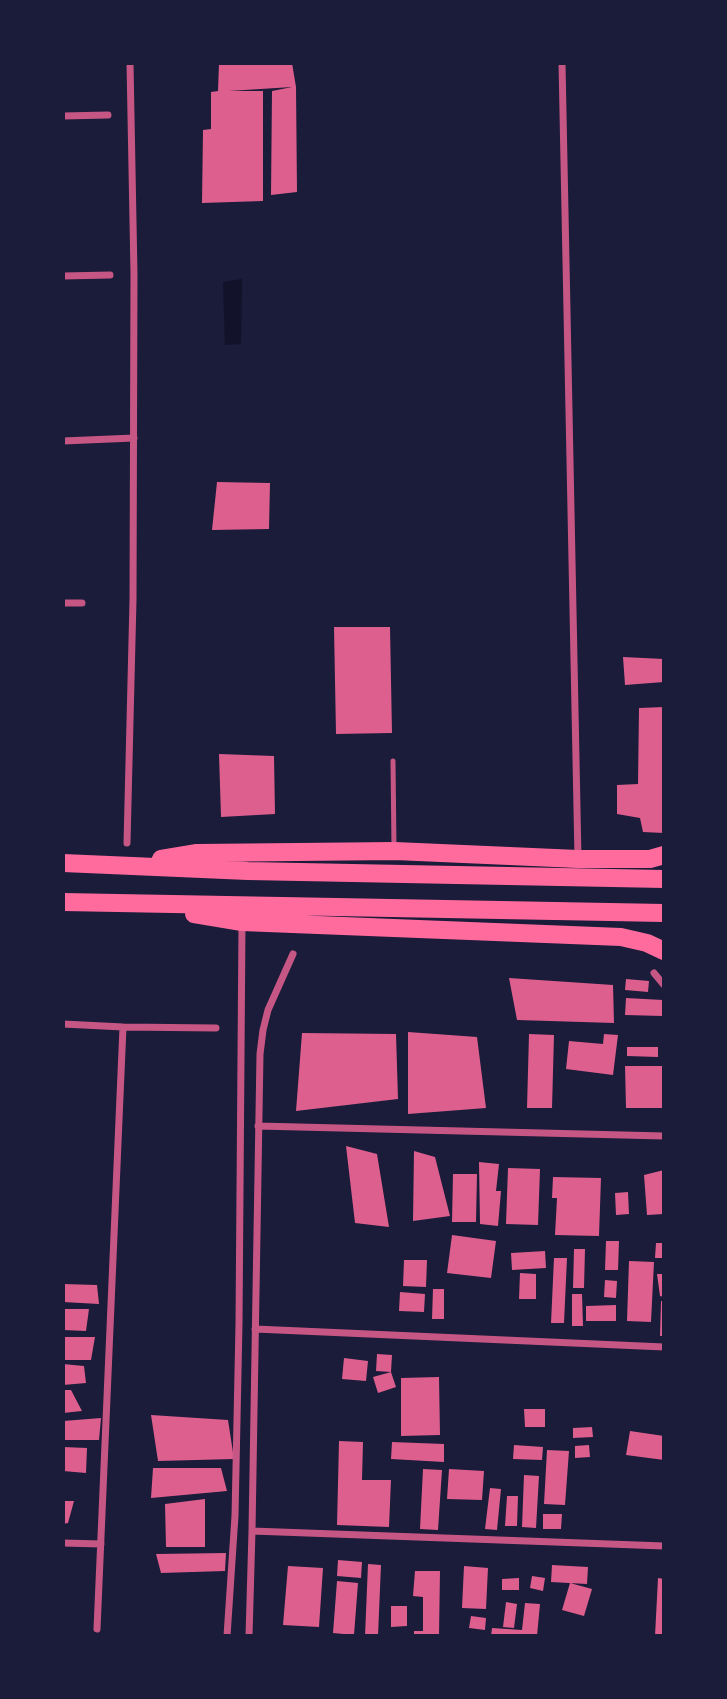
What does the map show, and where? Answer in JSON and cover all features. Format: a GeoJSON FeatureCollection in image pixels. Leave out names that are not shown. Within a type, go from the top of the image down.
{"type":"FeatureCollection","features":[{"type":"Feature","properties":{"kind":"main road"},"geometry":{"type":"LineString","coordinates":[[127,865],[197,853],[394,851],[578,859],[650,859],[664,855]]}},
{"type":"Feature","properties":{"kind":"main road"},"geometry":{"type":"LineString","coordinates":[[63,863],[248,871],[664,879]]}},
{"type":"Feature","properties":{"kind":"main road"},"geometry":{"type":"LineString","coordinates":[[63,902],[131,904],[244,914],[621,937],[647,943],[664,951]]}},
{"type":"Feature","properties":{"kind":"main road"},"geometry":{"type":"LineString","coordinates":[[244,914],[664,913]]}},
{"type":"Feature","properties":{"kind":"street"},"geometry":{"type":"LineString","coordinates":[[127,843],[134,438],[130,63]]}},
{"type":"Feature","properties":{"kind":"street"},"geometry":{"type":"LineString","coordinates":[[562,63],[578,859]]}},
{"type":"Feature","properties":{"kind":"street"},"geometry":{"type":"LineString","coordinates":[[63,116],[108,115]]}},
{"type":"Feature","properties":{"kind":"street"},"geometry":{"type":"LineString","coordinates":[[63,276],[110,275]]}},
{"type":"Feature","properties":{"kind":"street"},"geometry":{"type":"LineString","coordinates":[[63,441],[134,438]]}},
{"type":"Feature","properties":{"kind":"street"},"geometry":{"type":"LineString","coordinates":[[63,603],[82,603]]}},
{"type":"Feature","properties":{"kind":"street"},"geometry":{"type":"LineString","coordinates":[[227,1636],[235,1516],[244,914]]}},
{"type":"Feature","properties":{"kind":"street"},"geometry":{"type":"LineString","coordinates":[[249,1636],[260,1054],[262,1030],[268,1010],[293,954]]}},
{"type":"Feature","properties":{"kind":"street"},"geometry":{"type":"LineString","coordinates":[[654,973],[664,985]]}},
{"type":"Feature","properties":{"kind":"street"},"geometry":{"type":"LineString","coordinates":[[63,1024],[216,1027]]}},
{"type":"Feature","properties":{"kind":"street"},"geometry":{"type":"LineString","coordinates":[[97,1629],[123,1027]]}},
{"type":"Feature","properties":{"kind":"street"},"geometry":{"type":"LineString","coordinates":[[258,1126],[664,1136]]}},
{"type":"Feature","properties":{"kind":"street"},"geometry":{"type":"LineString","coordinates":[[255,1329],[664,1347]]}},
{"type":"Feature","properties":{"kind":"street"},"geometry":{"type":"LineString","coordinates":[[253,1531],[664,1546]]}},
{"type":"Feature","properties":{"kind":"street"},"geometry":{"type":"LineString","coordinates":[[63,1543],[101,1544]]}},
{"type":"Feature","properties":{"kind":"lane"},"geometry":{"type":"LineString","coordinates":[[393,761],[394,851]]}},
{"type":"Feature","properties":{"kind":"shaded area"},"geometry":{"type":"Polygon","coordinates":[[[242,279],[241,344],[225,345],[223,282],[242,279]]]}},
{"type":"Feature","properties":{"kind":"building"},"geometry":{"type":"Polygon","coordinates":[[[219,63],[292,63],[296,87],[297,192],[271,195],[272,91],[292,87],[229,91],[263,91],[263,201],[202,203],[203,130],[211,129],[211,92],[218,91],[219,63]]]}},
{"type":"Feature","properties":{"kind":"building"},"geometry":{"type":"Polygon","coordinates":[[[217,482],[270,483],[269,529],[212,530],[217,482]]]}},
{"type":"Feature","properties":{"kind":"building"},"geometry":{"type":"Polygon","coordinates":[[[334,627],[390,627],[392,733],[336,734],[334,627]]]}},
{"type":"Feature","properties":{"kind":"building"},"geometry":{"type":"Polygon","coordinates":[[[623,657],[664,659],[664,682],[625,685],[623,657]]]}},
{"type":"Feature","properties":{"kind":"building"},"geometry":{"type":"Polygon","coordinates":[[[664,707],[664,833],[643,832],[640,818],[617,814],[617,785],[638,784],[639,708],[664,707]]]}},
{"type":"Feature","properties":{"kind":"building"},"geometry":{"type":"Polygon","coordinates":[[[219,754],[274,756],[275,814],[221,817],[219,754]]]}},
{"type":"Feature","properties":{"kind":"building"},"geometry":{"type":"Polygon","coordinates":[[[509,978],[613,985],[614,1023],[517,1020],[509,978]]]}},
{"type":"Feature","properties":{"kind":"building"},"geometry":{"type":"Polygon","coordinates":[[[626,979],[649,981],[648,992],[625,990],[626,979]]]}},
{"type":"Feature","properties":{"kind":"building"},"geometry":{"type":"Polygon","coordinates":[[[626,998],[663,1000],[662,1016],[625,1015],[626,998]]]}},
{"type":"Feature","properties":{"kind":"building"},"geometry":{"type":"Polygon","coordinates":[[[408,1032],[477,1037],[486,1108],[408,1114],[408,1032]]]}},
{"type":"Feature","properties":{"kind":"building"},"geometry":{"type":"Polygon","coordinates":[[[302,1033],[396,1034],[398,1099],[296,1111],[302,1033]]]}},
{"type":"Feature","properties":{"kind":"building"},"geometry":{"type":"Polygon","coordinates":[[[529,1034],[554,1035],[552,1108],[527,1108],[529,1034]]]}},
{"type":"Feature","properties":{"kind":"building"},"geometry":{"type":"Polygon","coordinates":[[[604,1034],[618,1035],[613,1075],[566,1069],[569,1041],[603,1044],[604,1034]]]}},
{"type":"Feature","properties":{"kind":"building"},"geometry":{"type":"Polygon","coordinates":[[[627,1047],[658,1047],[658,1057],[627,1056],[627,1047]]]}},
{"type":"Feature","properties":{"kind":"building"},"geometry":{"type":"Polygon","coordinates":[[[625,1066],[662,1066],[663,1108],[626,1108],[625,1066]]]}},
{"type":"Feature","properties":{"kind":"building"},"geometry":{"type":"Polygon","coordinates":[[[346,1146],[377,1154],[389,1227],[355,1223],[346,1146]]]}},
{"type":"Feature","properties":{"kind":"building"},"geometry":{"type":"Polygon","coordinates":[[[414,1151],[435,1157],[450,1216],[413,1221],[414,1151]]]}},
{"type":"Feature","properties":{"kind":"building"},"geometry":{"type":"Polygon","coordinates":[[[479,1162],[499,1164],[496,1191],[501,1191],[498,1226],[480,1224],[479,1162]]]}},
{"type":"Feature","properties":{"kind":"building"},"geometry":{"type":"Polygon","coordinates":[[[508,1168],[540,1169],[538,1225],[506,1224],[508,1168]]]}},
{"type":"Feature","properties":{"kind":"building"},"geometry":{"type":"Polygon","coordinates":[[[664,1170],[664,1214],[647,1215],[644,1175],[664,1170]]]}},
{"type":"Feature","properties":{"kind":"building"},"geometry":{"type":"Polygon","coordinates":[[[453,1174],[477,1174],[476,1222],[452,1222],[453,1174]]]}},
{"type":"Feature","properties":{"kind":"building"},"geometry":{"type":"Polygon","coordinates":[[[553,1177],[601,1178],[599,1236],[555,1235],[557,1198],[552,1198],[553,1177]]]}},
{"type":"Feature","properties":{"kind":"building"},"geometry":{"type":"Polygon","coordinates":[[[628,1192],[629,1214],[616,1215],[615,1193],[628,1192]]]}},
{"type":"Feature","properties":{"kind":"building"},"geometry":{"type":"Polygon","coordinates":[[[452,1235],[496,1241],[491,1278],[447,1273],[452,1235]]]}},
{"type":"Feature","properties":{"kind":"building"},"geometry":{"type":"Polygon","coordinates":[[[606,1241],[619,1241],[618,1270],[605,1270],[606,1241]]]}},
{"type":"Feature","properties":{"kind":"building"},"geometry":{"type":"Polygon","coordinates":[[[656,1243],[664,1243],[664,1258],[655,1258],[656,1243]]]}},
{"type":"Feature","properties":{"kind":"building"},"geometry":{"type":"Polygon","coordinates":[[[574,1249],[585,1249],[584,1288],[573,1288],[574,1249]]]}},
{"type":"Feature","properties":{"kind":"building"},"geometry":{"type":"Polygon","coordinates":[[[545,1251],[546,1268],[512,1270],[511,1253],[545,1251]]]}},
{"type":"Feature","properties":{"kind":"building"},"geometry":{"type":"Polygon","coordinates":[[[554,1258],[567,1258],[564,1323],[551,1323],[554,1258]]]}},
{"type":"Feature","properties":{"kind":"building"},"geometry":{"type":"Polygon","coordinates":[[[404,1260],[427,1260],[426,1287],[403,1286],[404,1260]]]}},
{"type":"Feature","properties":{"kind":"building"},"geometry":{"type":"Polygon","coordinates":[[[629,1261],[654,1262],[651,1322],[627,1321],[629,1261]]]}},
{"type":"Feature","properties":{"kind":"building"},"geometry":{"type":"Polygon","coordinates":[[[520,1273],[536,1274],[536,1299],[519,1299],[520,1273]]]}},
{"type":"Feature","properties":{"kind":"building"},"geometry":{"type":"Polygon","coordinates":[[[657,1274],[664,1274],[664,1297],[660,1296],[657,1274]]]}},
{"type":"Feature","properties":{"kind":"building"},"geometry":{"type":"Polygon","coordinates":[[[605,1280],[617,1281],[616,1298],[604,1297],[605,1280]]]}},
{"type":"Feature","properties":{"kind":"building"},"geometry":{"type":"Polygon","coordinates":[[[63,1284],[97,1285],[99,1304],[63,1302],[63,1284]]]}},
{"type":"Feature","properties":{"kind":"building"},"geometry":{"type":"Polygon","coordinates":[[[433,1289],[444,1289],[444,1319],[432,1319],[433,1289]]]}},
{"type":"Feature","properties":{"kind":"building"},"geometry":{"type":"Polygon","coordinates":[[[400,1292],[425,1294],[424,1312],[399,1311],[400,1292]]]}},
{"type":"Feature","properties":{"kind":"building"},"geometry":{"type":"Polygon","coordinates":[[[572,1294],[582,1294],[583,1326],[572,1326],[572,1294]]]}},
{"type":"Feature","properties":{"kind":"building"},"geometry":{"type":"Polygon","coordinates":[[[661,1301],[664,1301],[664,1336],[660,1336],[661,1301]]]}},
{"type":"Feature","properties":{"kind":"building"},"geometry":{"type":"Polygon","coordinates":[[[616,1305],[616,1321],[586,1321],[586,1306],[616,1305]]]}},
{"type":"Feature","properties":{"kind":"building"},"geometry":{"type":"Polygon","coordinates":[[[63,1309],[89,1309],[86,1331],[63,1330],[63,1309]]]}},
{"type":"Feature","properties":{"kind":"building"},"geometry":{"type":"Polygon","coordinates":[[[63,1337],[95,1337],[91,1360],[63,1360],[63,1337]]]}},
{"type":"Feature","properties":{"kind":"building"},"geometry":{"type":"Polygon","coordinates":[[[377,1354],[392,1355],[391,1372],[376,1371],[377,1354]]]}},
{"type":"Feature","properties":{"kind":"building"},"geometry":{"type":"Polygon","coordinates":[[[344,1358],[368,1361],[366,1381],[342,1379],[344,1358]]]}},
{"type":"Feature","properties":{"kind":"building"},"geometry":{"type":"Polygon","coordinates":[[[63,1364],[84,1366],[86,1383],[63,1385],[63,1364]]]}},
{"type":"Feature","properties":{"kind":"building"},"geometry":{"type":"Polygon","coordinates":[[[391,1372],[396,1387],[378,1393],[373,1377],[391,1372]]]}},
{"type":"Feature","properties":{"kind":"building"},"geometry":{"type":"Polygon","coordinates":[[[439,1377],[440,1435],[401,1436],[401,1378],[439,1377]]]}},
{"type":"Feature","properties":{"kind":"building"},"geometry":{"type":"Polygon","coordinates":[[[63,1390],[71,1390],[82,1411],[63,1413],[63,1390]]]}},
{"type":"Feature","properties":{"kind":"building"},"geometry":{"type":"Polygon","coordinates":[[[524,1409],[545,1409],[545,1427],[525,1427],[524,1409]]]}},
{"type":"Feature","properties":{"kind":"building"},"geometry":{"type":"Polygon","coordinates":[[[151,1415],[228,1420],[234,1459],[158,1461],[151,1415]]]}},
{"type":"Feature","properties":{"kind":"building"},"geometry":{"type":"Polygon","coordinates":[[[101,1418],[99,1440],[63,1440],[63,1421],[101,1418]]]}},
{"type":"Feature","properties":{"kind":"building"},"geometry":{"type":"Polygon","coordinates":[[[592,1427],[593,1437],[573,1438],[573,1428],[592,1427]]]}},
{"type":"Feature","properties":{"kind":"building"},"geometry":{"type":"Polygon","coordinates":[[[630,1431],[664,1436],[664,1460],[626,1455],[630,1431]]]}},
{"type":"Feature","properties":{"kind":"building"},"geometry":{"type":"Polygon","coordinates":[[[339,1441],[363,1442],[362,1480],[391,1480],[389,1527],[337,1525],[339,1441]]]}},
{"type":"Feature","properties":{"kind":"building"},"geometry":{"type":"Polygon","coordinates":[[[392,1442],[444,1444],[444,1462],[391,1459],[392,1442]]]}},
{"type":"Feature","properties":{"kind":"building"},"geometry":{"type":"Polygon","coordinates":[[[514,1445],[543,1447],[542,1460],[513,1459],[514,1445]]]}},
{"type":"Feature","properties":{"kind":"building"},"geometry":{"type":"Polygon","coordinates":[[[589,1445],[590,1457],[575,1458],[575,1446],[589,1445]]]}},
{"type":"Feature","properties":{"kind":"building"},"geometry":{"type":"Polygon","coordinates":[[[63,1447],[87,1448],[86,1473],[63,1471],[63,1447]]]}},
{"type":"Feature","properties":{"kind":"building"},"geometry":{"type":"Polygon","coordinates":[[[547,1450],[569,1451],[565,1505],[544,1504],[547,1450]]]}},
{"type":"Feature","properties":{"kind":"building"},"geometry":{"type":"Polygon","coordinates":[[[153,1468],[221,1468],[227,1491],[151,1498],[153,1468]]]}},
{"type":"Feature","properties":{"kind":"building"},"geometry":{"type":"Polygon","coordinates":[[[423,1469],[442,1470],[438,1530],[420,1529],[423,1469]]]}},
{"type":"Feature","properties":{"kind":"building"},"geometry":{"type":"Polygon","coordinates":[[[449,1469],[484,1471],[482,1500],[447,1499],[449,1469]]]}},
{"type":"Feature","properties":{"kind":"building"},"geometry":{"type":"Polygon","coordinates":[[[524,1475],[539,1476],[536,1528],[522,1527],[524,1475]]]}},
{"type":"Feature","properties":{"kind":"building"},"geometry":{"type":"Polygon","coordinates":[[[490,1488],[501,1489],[497,1530],[485,1529],[490,1488]]]}},
{"type":"Feature","properties":{"kind":"building"},"geometry":{"type":"Polygon","coordinates":[[[507,1496],[518,1496],[517,1526],[505,1526],[507,1496]]]}},
{"type":"Feature","properties":{"kind":"building"},"geometry":{"type":"Polygon","coordinates":[[[205,1499],[205,1547],[166,1547],[165,1504],[205,1499]]]}},
{"type":"Feature","properties":{"kind":"building"},"geometry":{"type":"Polygon","coordinates":[[[63,1501],[74,1501],[68,1523],[63,1524],[63,1501]]]}},
{"type":"Feature","properties":{"kind":"building"},"geometry":{"type":"Polygon","coordinates":[[[543,1514],[562,1514],[561,1529],[543,1529],[543,1514]]]}},
{"type":"Feature","properties":{"kind":"building"},"geometry":{"type":"Polygon","coordinates":[[[226,1553],[225,1571],[161,1573],[156,1554],[226,1553]]]}},
{"type":"Feature","properties":{"kind":"building"},"geometry":{"type":"Polygon","coordinates":[[[338,1560],[362,1562],[361,1578],[337,1576],[338,1560]]]}},
{"type":"Feature","properties":{"kind":"building"},"geometry":{"type":"Polygon","coordinates":[[[368,1564],[381,1565],[378,1636],[365,1636],[368,1564]]]}},
{"type":"Feature","properties":{"kind":"building"},"geometry":{"type":"Polygon","coordinates":[[[552,1565],[588,1567],[587,1584],[551,1582],[552,1565]]]}},
{"type":"Feature","properties":{"kind":"building"},"geometry":{"type":"Polygon","coordinates":[[[288,1566],[323,1568],[319,1627],[283,1625],[288,1566]]]}},
{"type":"Feature","properties":{"kind":"building"},"geometry":{"type":"Polygon","coordinates":[[[464,1566],[488,1568],[486,1609],[462,1608],[464,1566]]]}},
{"type":"Feature","properties":{"kind":"building"},"geometry":{"type":"Polygon","coordinates":[[[415,1571],[440,1571],[439,1636],[414,1636],[414,1631],[423,1631],[423,1597],[413,1596],[415,1571]]]}},
{"type":"Feature","properties":{"kind":"building"},"geometry":{"type":"Polygon","coordinates":[[[532,1576],[545,1578],[543,1591],[530,1588],[532,1576]]]}},
{"type":"Feature","properties":{"kind":"building"},"geometry":{"type":"Polygon","coordinates":[[[519,1578],[519,1590],[502,1590],[502,1579],[519,1578]]]}},
{"type":"Feature","properties":{"kind":"building"},"geometry":{"type":"Polygon","coordinates":[[[658,1578],[664,1579],[664,1636],[655,1636],[658,1578]]]}},
{"type":"Feature","properties":{"kind":"building"},"geometry":{"type":"Polygon","coordinates":[[[337,1581],[358,1583],[354,1635],[333,1633],[337,1581]]]}},
{"type":"Feature","properties":{"kind":"building"},"geometry":{"type":"Polygon","coordinates":[[[570,1583],[592,1589],[584,1616],[562,1610],[570,1583]]]}},
{"type":"Feature","properties":{"kind":"building"},"geometry":{"type":"Polygon","coordinates":[[[506,1602],[517,1604],[514,1628],[503,1627],[506,1602]]]}},
{"type":"Feature","properties":{"kind":"building"},"geometry":{"type":"Polygon","coordinates":[[[525,1603],[540,1604],[537,1636],[491,1636],[492,1628],[522,1630],[525,1603]]]}},
{"type":"Feature","properties":{"kind":"building"},"geometry":{"type":"Polygon","coordinates":[[[391,1606],[407,1606],[407,1626],[391,1627],[391,1606]]]}},
{"type":"Feature","properties":{"kind":"building"},"geometry":{"type":"Polygon","coordinates":[[[471,1616],[486,1618],[485,1630],[469,1628],[471,1616]]]}}]}
